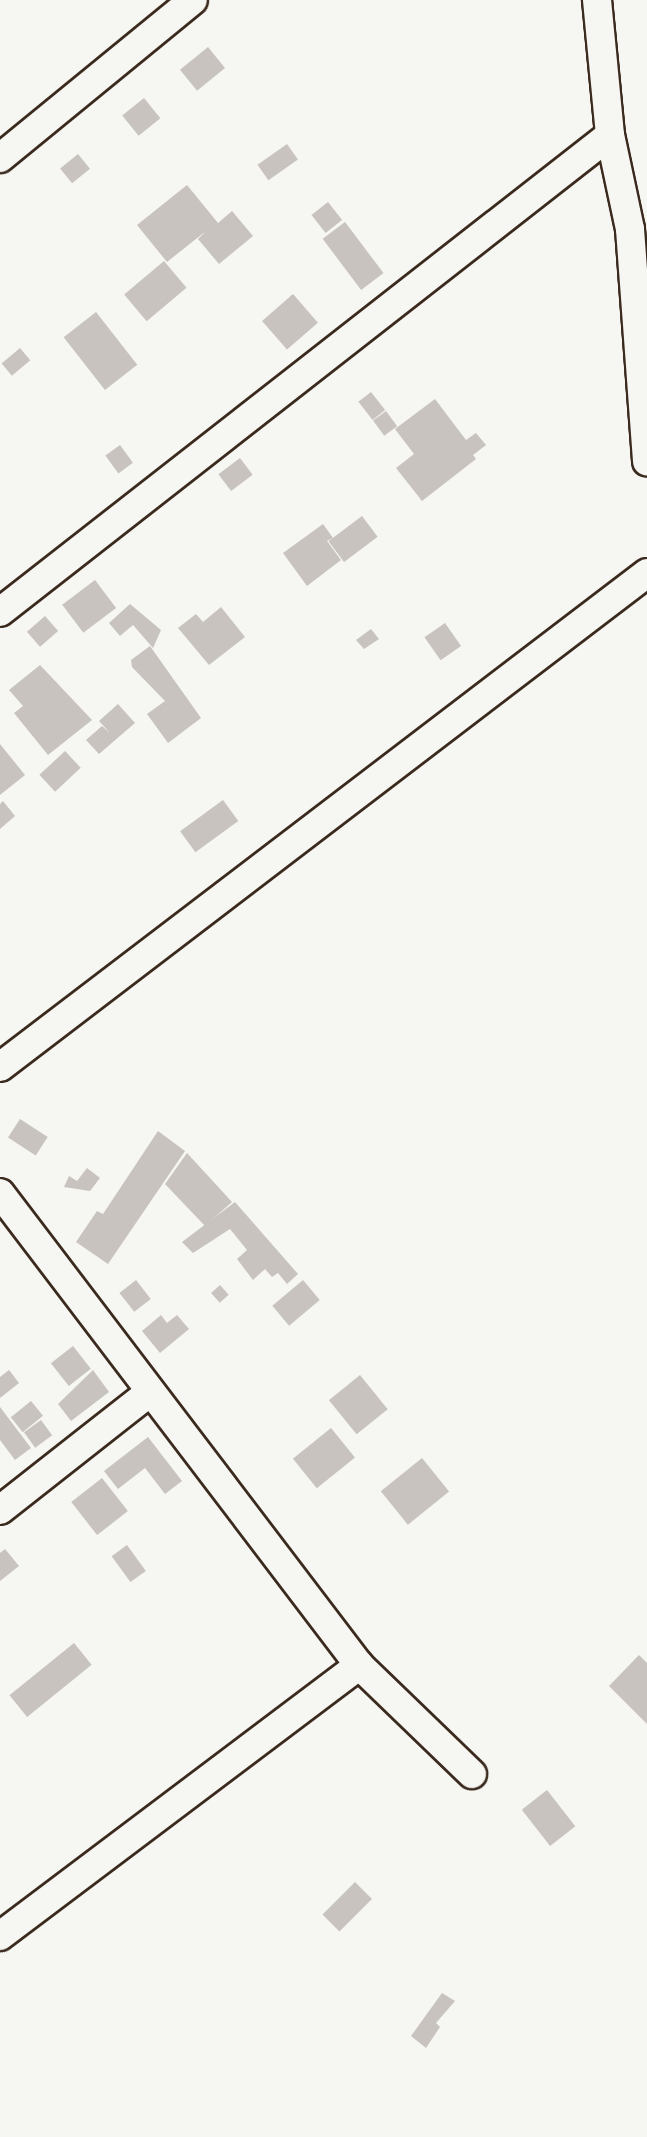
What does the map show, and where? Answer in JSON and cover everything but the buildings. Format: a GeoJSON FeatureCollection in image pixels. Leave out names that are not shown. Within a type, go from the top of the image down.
{"type":"FeatureCollection","features":[{"type":"Feature","properties":{"kind":"street"},"geometry":{"type":"LineString","coordinates":[[0,158],[193,0]]}},
{"type":"Feature","properties":{"kind":"street"},"geometry":{"type":"LineString","coordinates":[[597,0],[610,135],[630,229],[647,461]]}},
{"type":"Feature","properties":{"kind":"street"},"geometry":{"type":"LineString","coordinates":[[0,612],[610,135]]}},
{"type":"Feature","properties":{"kind":"street"},"geometry":{"type":"LineString","coordinates":[[0,1067],[647,573]]}},
{"type":"Feature","properties":{"kind":"street"},"geometry":{"type":"LineString","coordinates":[[0,1193],[359,1665],[472,1774]]}},
{"type":"Feature","properties":{"kind":"street"},"geometry":{"type":"LineString","coordinates":[[0,1510],[150,1392]]}},
{"type":"Feature","properties":{"kind":"street"},"geometry":{"type":"LineString","coordinates":[[0,1936],[359,1665]]}}]}
